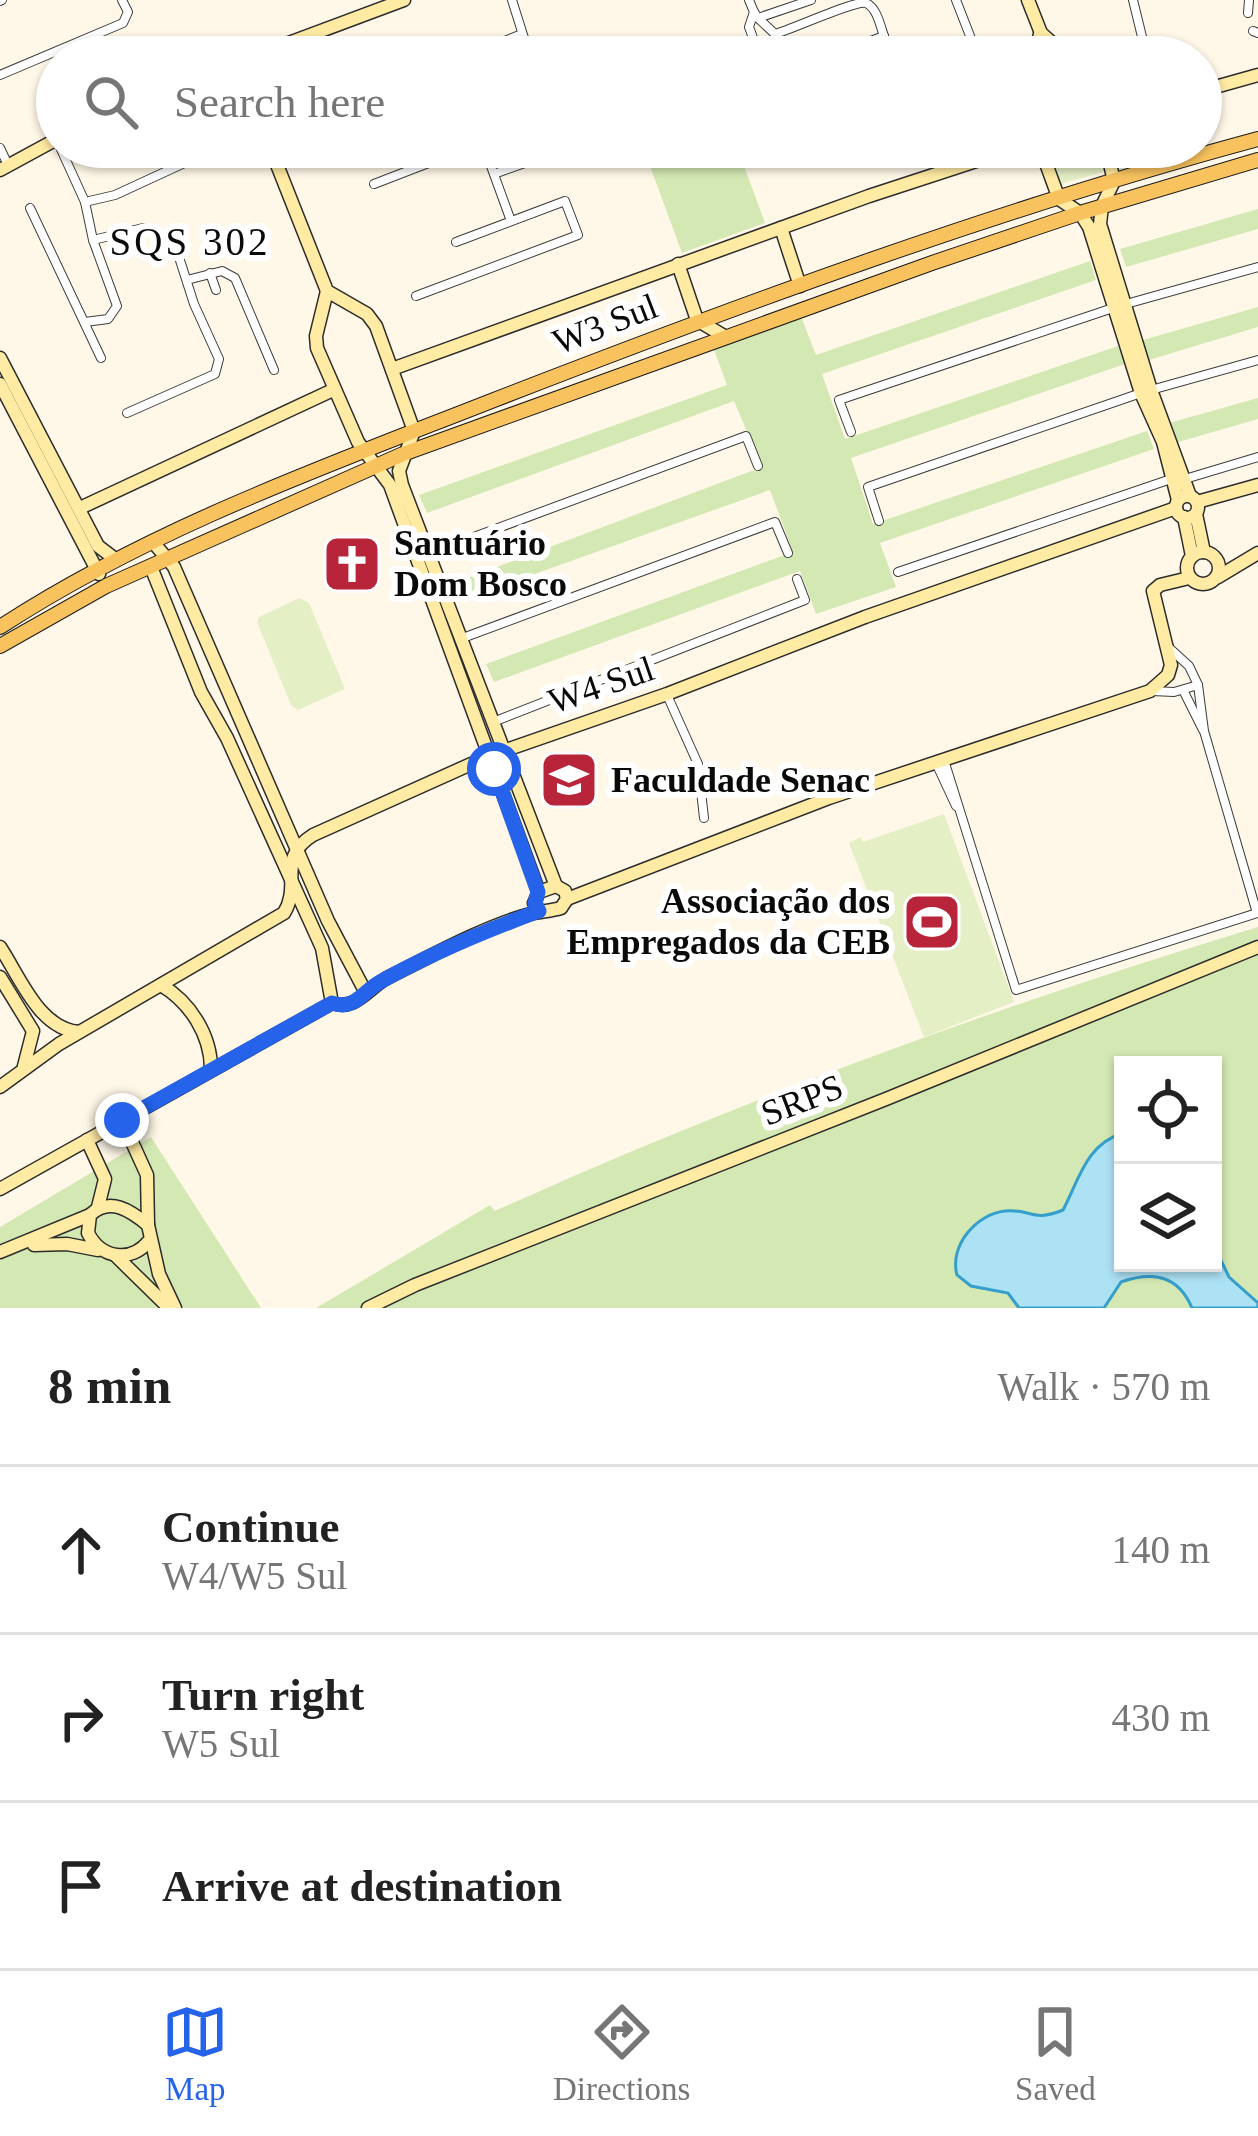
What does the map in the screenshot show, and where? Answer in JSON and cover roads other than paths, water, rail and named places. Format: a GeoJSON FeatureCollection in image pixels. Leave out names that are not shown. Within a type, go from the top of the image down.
{"type":"FeatureCollection","features":[{"type":"Feature","properties":{"kind":"main road"},"geometry":{"type":"LineString","coordinates":[[297,36],[389,0]]}},
{"type":"Feature","properties":{"kind":"main road"},"geometry":{"type":"LineString","coordinates":[[303,36],[404,0]]}},
{"type":"Feature","properties":{"kind":"main road"},"geometry":{"type":"LineString","coordinates":[[1028,0],[1043,36]]}},
{"type":"Feature","properties":{"kind":"main road"},"geometry":{"type":"LineString","coordinates":[[1222,85],[1258,75]]}},
{"type":"Feature","properties":{"kind":"main road","name":"W3 Sul"},"geometry":{"type":"LineString","coordinates":[[1222,149],[1258,139]]}},
{"type":"Feature","properties":{"kind":"main road"},"geometry":{"type":"LineString","coordinates":[[1229,168],[1238,154],[1231,146]]}},
{"type":"Feature","properties":{"kind":"main road"},"geometry":{"type":"LineString","coordinates":[[4,168],[36,152]]}},
{"type":"Feature","properties":{"kind":"main road","name":"W3 Sul"},"geometry":{"type":"LineString","coordinates":[[0,646],[106,586],[375,465],[932,263],[1258,160]]}},
{"type":"Feature","properties":{"kind":"main road"},"geometry":{"type":"LineString","coordinates":[[278,168],[327,292],[316,336],[333,390],[362,449],[390,485],[426,554],[438,599],[491,723],[496,754],[556,886],[565,891],[567,899]]}},
{"type":"Feature","properties":{"kind":"main road"},"geometry":{"type":"LineString","coordinates":[[392,369],[957,168]]}},
{"type":"Feature","properties":{"kind":"main road"},"geometry":{"type":"LineString","coordinates":[[1048,168],[1059,200],[1080,213],[1105,261]]}},
{"type":"Feature","properties":{"kind":"main road"},"geometry":{"type":"LineString","coordinates":[[1111,168],[1114,181],[1102,206],[1100,224],[1105,261],[1204,556],[1220,567],[1215,580]]}},
{"type":"Feature","properties":{"kind":"main road","name":"W3 Sul"},"geometry":{"type":"LineString","coordinates":[[0,627],[95,568],[362,449],[698,320],[1157,168]]}},
{"type":"Feature","properties":{"kind":"main road"},"geometry":{"type":"LineString","coordinates":[[781,228],[800,286]]}},
{"type":"Feature","properties":{"kind":"main road"},"geometry":{"type":"LineString","coordinates":[[931,242],[926,255],[932,263]]}},
{"type":"Feature","properties":{"kind":"main road"},"geometry":{"type":"LineString","coordinates":[[678,264],[698,320],[724,336]]}},
{"type":"Feature","properties":{"kind":"main road"},"geometry":{"type":"LineString","coordinates":[[327,292],[367,314],[376,326],[414,431],[399,478],[408,519],[496,754],[538,892],[539,911]]}},
{"type":"Feature","properties":{"kind":"main road"},"geometry":{"type":"LineString","coordinates":[[323,316],[350,306]]}},
{"type":"Feature","properties":{"kind":"main road"},"geometry":{"type":"LineString","coordinates":[[0,358],[98,546],[115,559]]}},
{"type":"Feature","properties":{"kind":"main road"},"geometry":{"type":"LineString","coordinates":[[541,403],[546,392],[542,382]]}},
{"type":"Feature","properties":{"kind":"main road"},"geometry":{"type":"LineString","coordinates":[[0,383],[106,586]]}},
{"type":"Feature","properties":{"kind":"main road"},"geometry":{"type":"LineString","coordinates":[[76,501],[96,499],[333,390]]}},
{"type":"Feature","properties":{"kind":"main road","name":"W4 Sul"},"geometry":{"type":"LineString","coordinates":[[297,848],[313,835],[496,754],[667,694],[865,616],[1258,485]]}},
{"type":"Feature","properties":{"kind":"main road"},"geometry":{"type":"LineString","coordinates":[[257,497],[257,508],[267,514]]}},
{"type":"Feature","properties":{"kind":"main road"},"geometry":{"type":"LineString","coordinates":[[72,525],[76,501]]}},
{"type":"Feature","properties":{"kind":"main road"},"geometry":{"type":"LineString","coordinates":[[153,542],[170,559],[338,941],[365,991]]}},
{"type":"Feature","properties":{"kind":"main road"},"geometry":{"type":"LineString","coordinates":[[1242,560],[1204,556],[1186,569],[1202,585],[1258,553]]}},
{"type":"Feature","properties":{"kind":"main road"},"geometry":{"type":"LineString","coordinates":[[151,567],[322,948],[332,1003]]}},
{"type":"Feature","properties":{"kind":"main road"},"geometry":{"type":"LineString","coordinates":[[0,1190],[332,1003],[355,1003],[365,991],[495,927],[561,908],[567,899],[829,798],[1150,691],[1170,669],[1153,591],[1190,578]]}},
{"type":"Feature","properties":{"kind":"main road"},"geometry":{"type":"LineString","coordinates":[[15,637],[12,626],[30,608]]}},
{"type":"Feature","properties":{"kind":"main road"},"geometry":{"type":"LineString","coordinates":[[179,637],[193,637],[199,629]]}},
{"type":"Feature","properties":{"kind":"main road"},"geometry":{"type":"LineString","coordinates":[[185,651],[192,646],[206,648]]}},
{"type":"Feature","properties":{"kind":"main road"},"geometry":{"type":"LineString","coordinates":[[218,724],[240,723]]}},
{"type":"Feature","properties":{"kind":"main road"},"geometry":{"type":"LineString","coordinates":[[227,738],[240,723]]}},
{"type":"Feature","properties":{"kind":"main road"},"geometry":{"type":"LineString","coordinates":[[271,836],[288,827]]}},
{"type":"Feature","properties":{"kind":"main road"},"geometry":{"type":"LineString","coordinates":[[0,1087],[79,1032],[284,913],[297,848]]}},
{"type":"Feature","properties":{"kind":"main road"},"geometry":{"type":"LineString","coordinates":[[538,892],[556,886]]}},
{"type":"Feature","properties":{"kind":"main road"},"geometry":{"type":"LineString","coordinates":[[322,948],[332,948],[338,941]]}},
{"type":"Feature","properties":{"kind":"main road"},"geometry":{"type":"LineString","coordinates":[[0,947],[49,1022],[79,1032]]}},
{"type":"Feature","properties":{"kind":"main road","name":"SRPS"},"geometry":{"type":"LineString","coordinates":[[368,1308],[415,1285],[1258,947]]}},
{"type":"Feature","properties":{"kind":"main road"},"geometry":{"type":"LineString","coordinates":[[0,977],[33,1031],[44,1035],[49,1022]]}},
{"type":"Feature","properties":{"kind":"main road"},"geometry":{"type":"LineString","coordinates":[[161,985],[184,1002],[202,1030],[211,1069]]}},
{"type":"Feature","properties":{"kind":"main road"},"geometry":{"type":"LineString","coordinates":[[23,1067],[33,1031]]}},
{"type":"Feature","properties":{"kind":"main road"},"geometry":{"type":"LineString","coordinates":[[122,1120],[147,1175],[148,1233],[172,1308]]}},
{"type":"Feature","properties":{"kind":"main road"},"geometry":{"type":"LineString","coordinates":[[87,1140],[105,1179],[88,1233],[172,1308]]}},
{"type":"Feature","properties":{"kind":"main road"},"geometry":{"type":"LineString","coordinates":[[5,1249],[64,1228],[94,1211],[122,1208],[148,1233]]}},
{"type":"Feature","properties":{"kind":"main road"},"geometry":{"type":"LineString","coordinates":[[5,1249],[67,1244],[108,1253],[137,1252],[148,1233]]}},
{"type":"Feature","properties":{"kind":"street"},"geometry":{"type":"LineString","coordinates":[[92,36],[123,23],[128,11],[122,0]]}},
{"type":"Feature","properties":{"kind":"street"},"geometry":{"type":"LineString","coordinates":[[512,0],[522,34],[517,36]]}},
{"type":"Feature","properties":{"kind":"street"},"geometry":{"type":"LineString","coordinates":[[749,0],[765,28],[776,34],[863,1],[873,7],[884,36]]}},
{"type":"Feature","properties":{"kind":"street"},"geometry":{"type":"LineString","coordinates":[[752,36],[749,27],[756,15],[811,0]]}},
{"type":"Feature","properties":{"kind":"street"},"geometry":{"type":"LineString","coordinates":[[956,0],[970,36]]}},
{"type":"Feature","properties":{"kind":"street"},"geometry":{"type":"LineString","coordinates":[[1132,0],[1142,36]]}},
{"type":"Feature","properties":{"kind":"street"},"geometry":{"type":"LineString","coordinates":[[1248,14],[1249,0]]}},
{"type":"Feature","properties":{"kind":"street"},"geometry":{"type":"LineString","coordinates":[[0,75],[36,60]]}},
{"type":"Feature","properties":{"kind":"street"},"geometry":{"type":"LineString","coordinates":[[0,148],[4,168]]}},
{"type":"Feature","properties":{"kind":"street"},"geometry":{"type":"LineString","coordinates":[[70,168],[117,306],[108,319],[85,322]]}},
{"type":"Feature","properties":{"kind":"street"},"geometry":{"type":"LineString","coordinates":[[85,202],[115,195],[174,168]]}},
{"type":"Feature","properties":{"kind":"street"},"geometry":{"type":"LineString","coordinates":[[374,184],[416,168]]}},
{"type":"Feature","properties":{"kind":"street"},"geometry":{"type":"LineString","coordinates":[[492,168],[512,221]]}},
{"type":"Feature","properties":{"kind":"street"},"geometry":{"type":"LineString","coordinates":[[494,174],[511,168]]}},
{"type":"Feature","properties":{"kind":"street"},"geometry":{"type":"LineString","coordinates":[[416,296],[578,235],[565,201],[456,242]]}},
{"type":"Feature","properties":{"kind":"street"},"geometry":{"type":"LineString","coordinates":[[29,208],[101,358]]}},
{"type":"Feature","properties":{"kind":"street"},"geometry":{"type":"LineString","coordinates":[[93,240],[143,228],[157,231],[177,251],[220,367],[215,374],[128,413]]}},
{"type":"Feature","properties":{"kind":"street"},"geometry":{"type":"LineString","coordinates":[[115,234],[121,247]]}},
{"type":"Feature","properties":{"kind":"street"},"geometry":{"type":"LineString","coordinates":[[851,432],[839,400],[1119,306],[1258,267]]}},
{"type":"Feature","properties":{"kind":"street"},"geometry":{"type":"LineString","coordinates":[[187,280],[222,271],[235,278],[274,370]]}},
{"type":"Feature","properties":{"kind":"street"},"geometry":{"type":"LineString","coordinates":[[210,273],[215,290]]}},
{"type":"Feature","properties":{"kind":"street"},"geometry":{"type":"LineString","coordinates":[[879,521],[868,487],[1146,392],[1258,360]]}},
{"type":"Feature","properties":{"kind":"street"},"geometry":{"type":"LineString","coordinates":[[426,554],[746,436],[758,466]]}},
{"type":"Feature","properties":{"kind":"street"},"geometry":{"type":"LineString","coordinates":[[898,572],[1178,479],[1258,458]]}},
{"type":"Feature","properties":{"kind":"street"},"geometry":{"type":"LineString","coordinates":[[459,640],[775,522],[788,553]]}},
{"type":"Feature","properties":{"kind":"street"},"geometry":{"type":"LineString","coordinates":[[491,723],[805,600],[797,579]]}},
{"type":"Feature","properties":{"kind":"street"},"geometry":{"type":"LineString","coordinates":[[1166,645],[1189,666],[1198,685],[1204,731]]}},
{"type":"Feature","properties":{"kind":"street"},"geometry":{"type":"LineString","coordinates":[[1150,691],[1198,685]]}},
{"type":"Feature","properties":{"kind":"street"},"geometry":{"type":"LineString","coordinates":[[940,761],[1016,990],[1257,913],[1204,731],[1183,690]]}},
{"type":"Feature","properties":{"kind":"street"},"geometry":{"type":"LineString","coordinates":[[667,694],[698,764],[704,818]]}},
{"type":"Feature","properties":{"kind":"water"},"geometry":{"type":"Polygon","coordinates":[[[1114,1136],[1114,1272],[1222,1272],[1222,1263],[1258,1308],[1192,1308],[1172,1282],[1144,1277],[1121,1282],[1104,1308],[1019,1308],[1008,1293],[971,1286],[957,1275],[957,1253],[975,1225],[1005,1211],[1045,1215],[1063,1210],[1092,1154],[1114,1136]]]}},
{"type":"Feature","properties":{"kind":"place","name":"Santuário Dom Bosco"},"geometry":{"type":"Point","coordinates":[352,564]}},
{"type":"Feature","properties":{"kind":"place","name":"Faculdade Senac"},"geometry":{"type":"Point","coordinates":[569,780]}},
{"type":"Feature","properties":{"kind":"place","name":"Associação dos Empregados da CEB"},"geometry":{"type":"Point","coordinates":[932,922]}},
{"type":"Feature","properties":{"kind":"district","name":"SQS 302"},"geometry":{"type":"Point","coordinates":[190,241]}}]}
